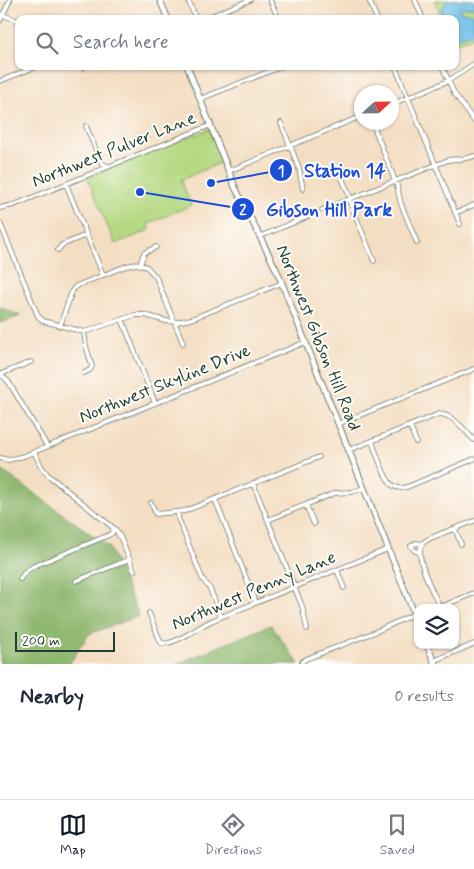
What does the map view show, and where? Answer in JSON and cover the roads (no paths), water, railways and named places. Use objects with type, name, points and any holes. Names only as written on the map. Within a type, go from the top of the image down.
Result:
[{"type":"main road","points":[[160,0],[166,15]]},
{"type":"main road","name":"Northwest Gibson Hill Road","points":[[189,70],[241,200],[261,236],[282,282],[414,611]]},
{"type":"main road","points":[[429,649],[434,662]]},
{"type":"street","points":[[0,22],[10,0]]},
{"type":"street","points":[[188,0],[194,15]]},
{"type":"street","points":[[213,15],[250,0]]},
{"type":"street","points":[[270,0],[276,13]]},
{"type":"street","points":[[370,0],[376,15]]},
{"type":"street","points":[[415,0],[421,15]]},
{"type":"street","points":[[2,14],[15,19]]},
{"type":"street","points":[[399,101],[448,81],[474,64]]},
{"type":"street","points":[[0,82],[28,70]]},
{"type":"street","points":[[200,99],[273,70]]},
{"type":"street","points":[[397,70],[460,224]]},
{"type":"street","points":[[444,70],[457,99],[474,121]]},
{"type":"street","points":[[229,171],[354,119]]},
{"type":"street","points":[[281,123],[299,168],[304,189]]},
{"type":"street","points":[[86,126],[101,162],[108,167]]},
{"type":"street","name":"Northwest Pulver Lane","points":[[0,208],[14,205],[211,126]]},
{"type":"street","points":[[375,130],[417,243]]},
{"type":"street","points":[[322,210],[435,165],[455,158],[463,159],[474,156]]},
{"type":"street","points":[[338,169],[374,261]]},
{"type":"street","points":[[66,184],[102,275]]},
{"type":"street","points":[[455,213],[474,205]]},
{"type":"street","points":[[261,236],[308,217]]},
{"type":"street","points":[[0,223],[36,313],[43,321],[84,332],[140,314],[162,320],[183,321],[282,282]]},
{"type":"street","points":[[58,250],[62,246],[86,235]]},
{"type":"street","points":[[140,265],[144,253],[156,247]]},
{"type":"street","points":[[60,326],[74,289],[79,285],[126,266],[140,265],[147,267],[156,277],[183,343]]},
{"type":"street","points":[[122,319],[155,403]]},
{"type":"street","points":[[84,332],[92,366],[90,370],[84,373]]},
{"type":"street","name":"Northwest Skyline Drive","points":[[0,458],[12,460],[34,452],[306,342]]},
{"type":"street","points":[[31,362],[0,374],[8,381],[47,446]]},
{"type":"street","points":[[338,424],[474,370]]},
{"type":"street","points":[[348,450],[437,415],[452,418],[474,440]]},
{"type":"street","points":[[410,426],[416,442]]},
{"type":"street","points":[[372,441],[388,480],[397,488],[407,487],[474,459]]},
{"type":"street","points":[[34,452],[48,475],[114,528],[121,539],[134,571]]},
{"type":"street","points":[[151,503],[156,514],[178,512],[215,499],[319,456]]},
{"type":"street","points":[[253,483],[302,606],[307,629]]},
{"type":"street","points":[[268,520],[335,494],[364,488]]},
{"type":"street","points":[[215,499],[256,603]]},
{"type":"street","points":[[306,505],[314,524]]},
{"type":"street","points":[[178,512],[180,525],[221,617]]},
{"type":"street","points":[[438,604],[420,561],[420,548],[426,541],[474,521]]},
{"type":"street","points":[[20,579],[25,572],[34,566],[110,535],[114,528]]},
{"type":"street","points":[[455,529],[461,544]]},
{"type":"street","name":"Northwest Penny Lane","points":[[149,613],[161,643],[164,644],[187,635],[200,626],[221,617],[388,549]]},
{"type":"street","points":[[76,581],[130,559]]},
{"type":"street","points":[[337,570],[344,588]]},
{"type":"street","points":[[446,604],[474,593]]},
{"type":"street","points":[[302,662],[414,617]]},
{"type":"street","points":[[434,662],[474,644]]},
{"type":"water","points":[[447,0],[474,0],[474,7],[462,8],[459,11],[474,14],[474,33],[459,37],[459,15],[446,15],[441,10]]},
{"type":"waterway","points":[[291,351],[299,348]]},
{"type":"waterway","points":[[282,354],[286,353]]},
{"type":"waterway","points":[[240,371],[277,356]]},
{"type":"waterway","points":[[212,382],[234,373]]},
{"type":"waterway","points":[[187,392],[207,384]]},
{"type":"waterway","points":[[174,398],[182,395]]},
{"type":"waterway","points":[[158,404],[168,400]]},
{"type":"waterway","points":[[122,419],[148,408]]},
{"type":"waterway","points":[[107,425],[119,420]]},
{"type":"waterway","points":[[86,434],[102,427]]},
{"type":"place","name":"Station 14","points":[[211,183]]},
{"type":"place","name":"Gibson Hill Park","points":[[140,192]]}]
